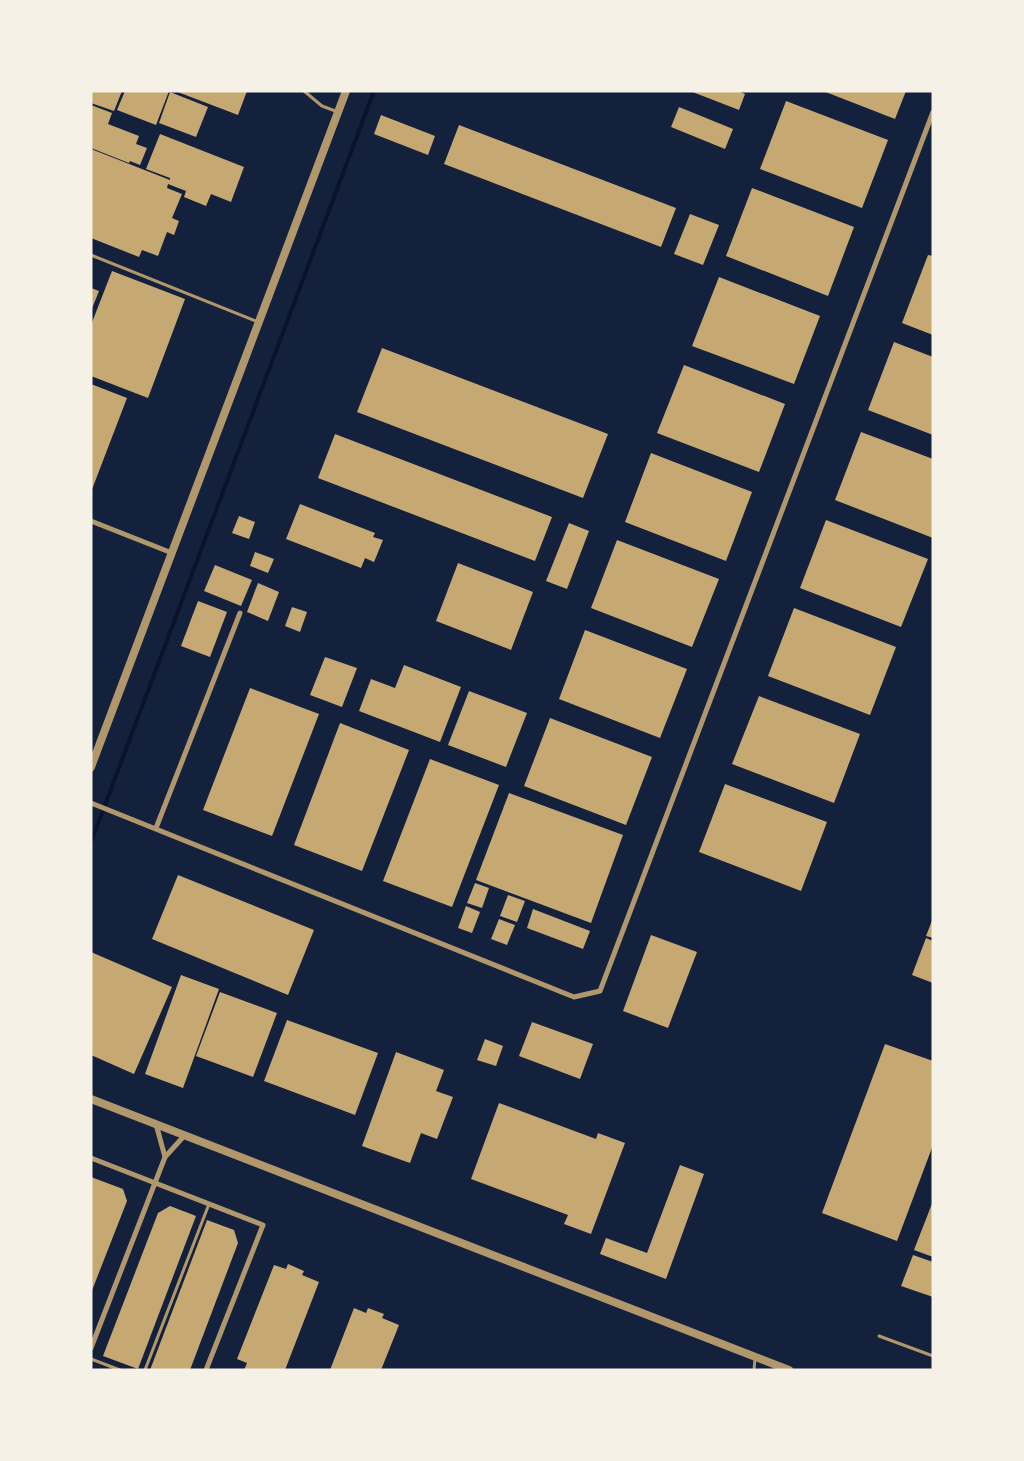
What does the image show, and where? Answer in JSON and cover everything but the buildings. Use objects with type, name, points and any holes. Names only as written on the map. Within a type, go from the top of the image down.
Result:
[{"type":"street","points":[[91,767],[346,91]]},
{"type":"street","points":[[92,803],[574,997],[600,990],[933,112]]},
{"type":"street","points":[[91,521],[172,553]]},
{"type":"street","points":[[156,828],[240,613]]},
{"type":"street","points":[[91,1099],[789,1370]]},
{"type":"street","points":[[156,1124],[164,1157]]},
{"type":"street","points":[[91,1347],[164,1157],[185,1135]]},
{"type":"street","points":[[91,1159],[263,1225],[206,1370]]},
{"type":"lane","points":[[304,91],[322,106],[338,112]]},
{"type":"lane","points":[[91,255],[259,322]]},
{"type":"lane","points":[[145,1370],[208,1204]]},
{"type":"lane","points":[[879,1336],[933,1356]]},
{"type":"lane","points":[[751,1355],[756,1361],[754,1370]]},
{"type":"lane","points":[[91,1359],[120,1370]]},
{"type":"waterway","points":[[91,842],[374,91]]}]
